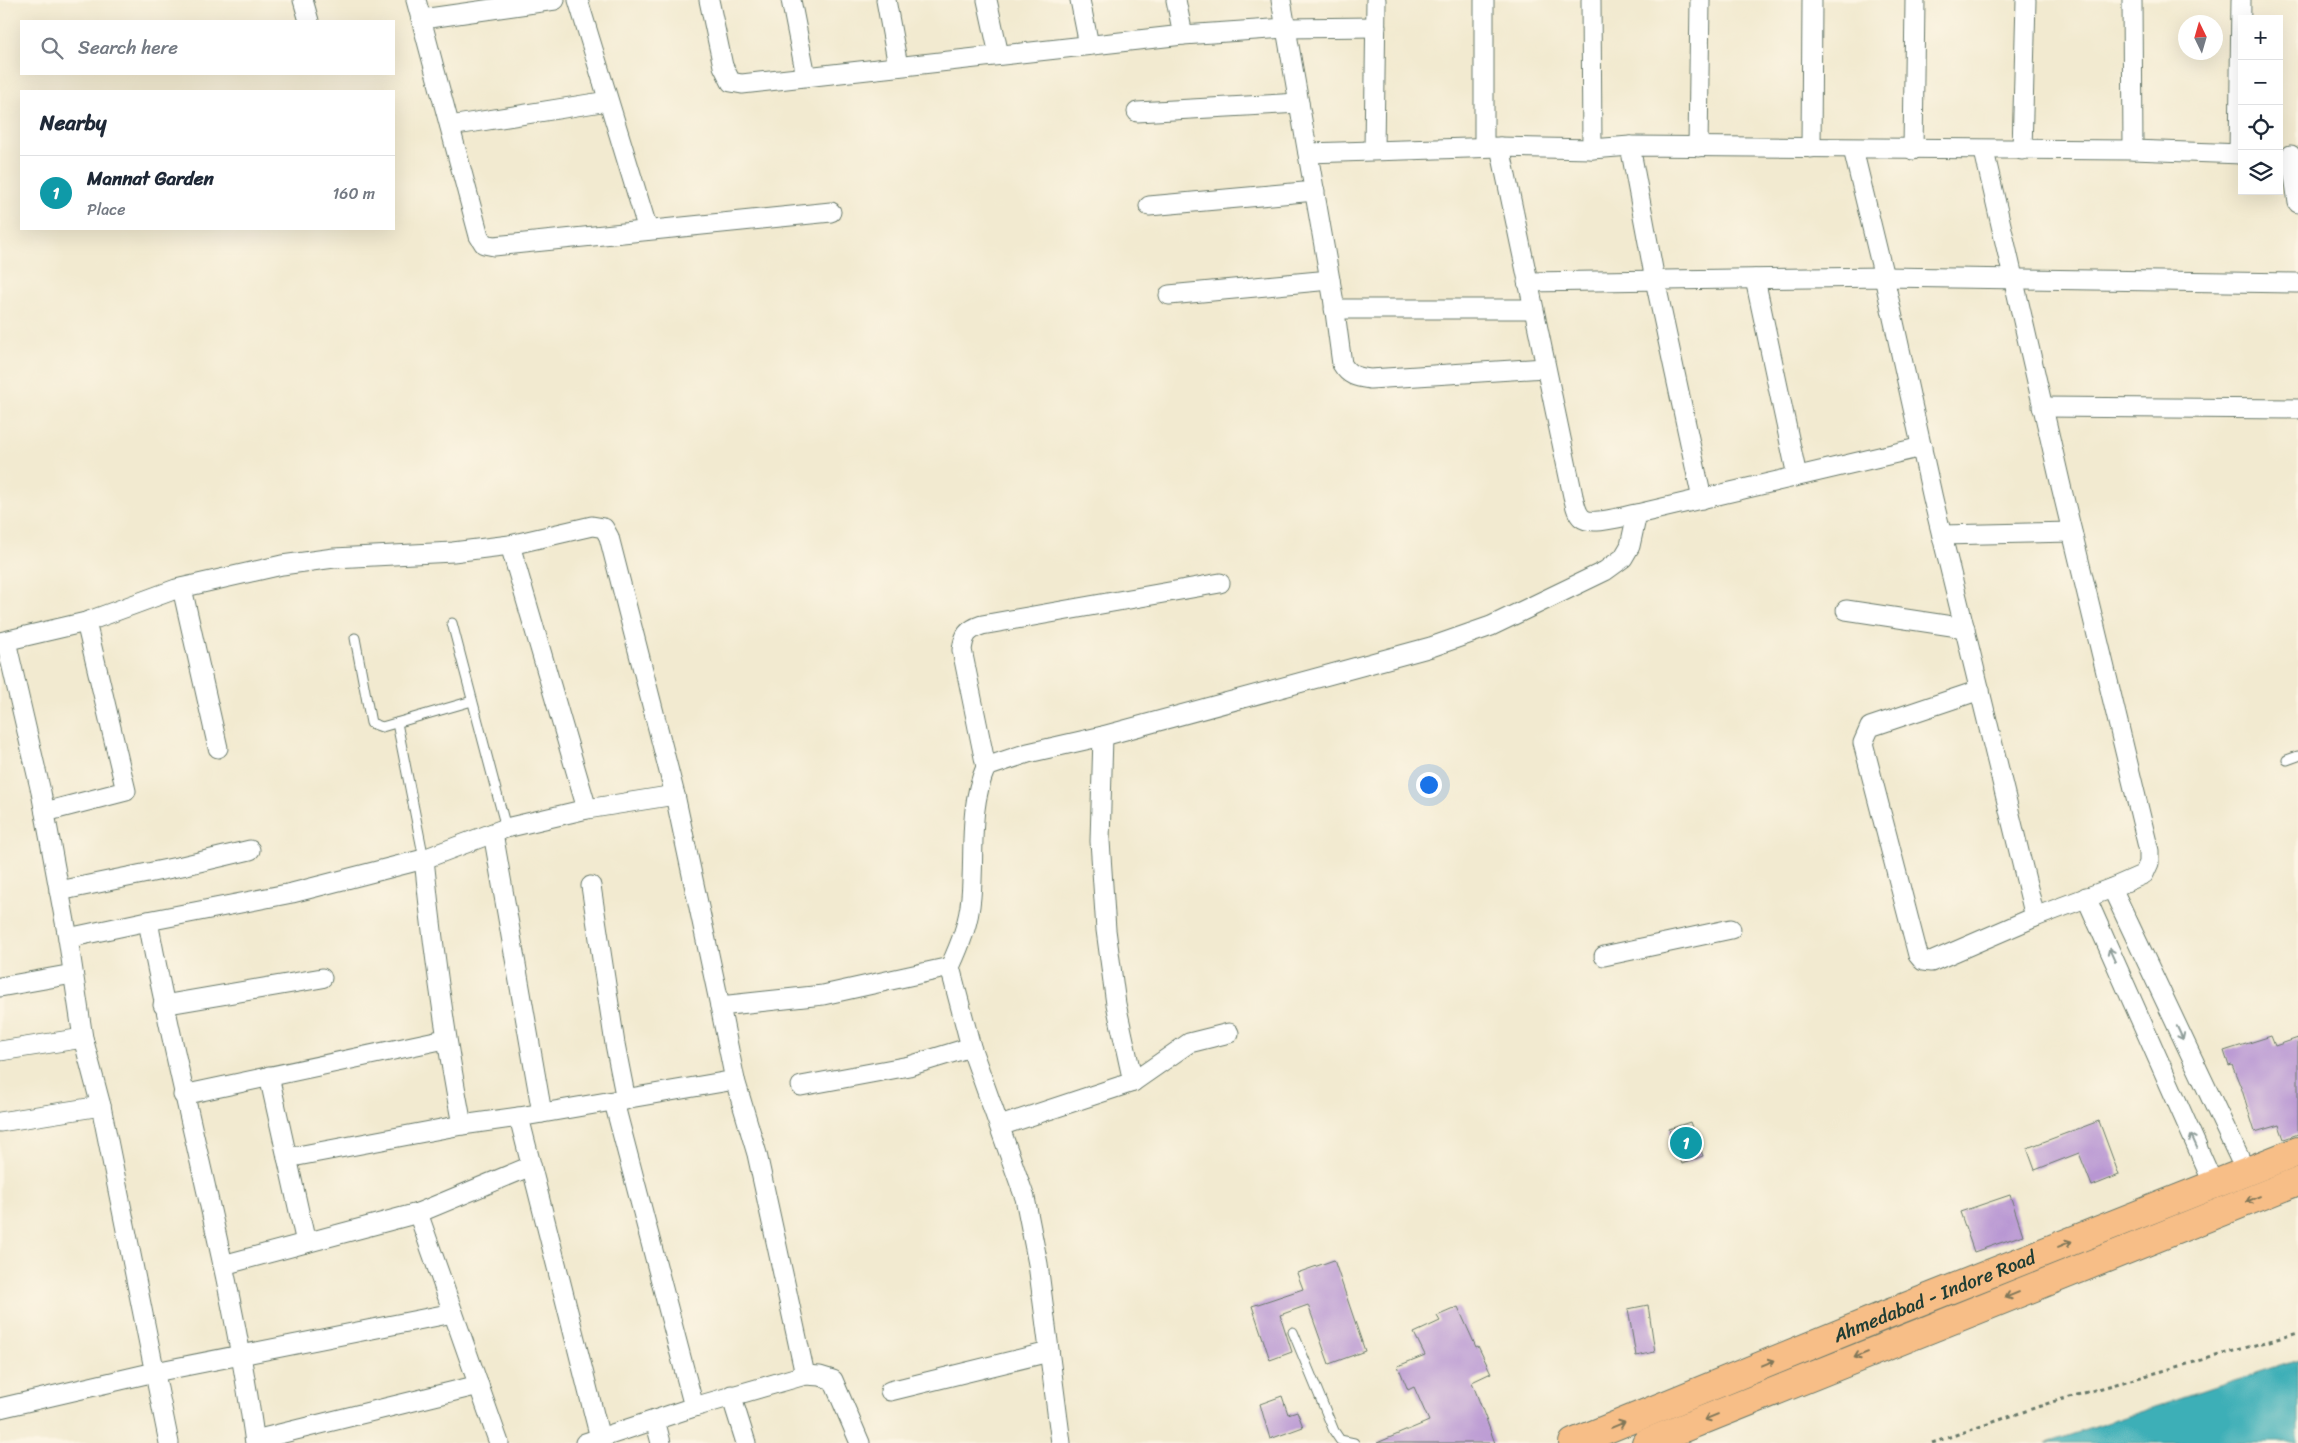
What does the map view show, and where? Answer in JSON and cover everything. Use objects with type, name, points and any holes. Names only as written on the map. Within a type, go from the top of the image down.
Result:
[{"type":"highway","name":"Ahmedabad - Indore Road","points":[[1573,1443],[1883,1316],[2298,1152]]},
{"type":"highway","name":"Ahmedabad - Indore Road","points":[[1646,1443],[2298,1181]]},
{"type":"street","points":[[303,0],[309,20]]},
{"type":"street","points":[[416,0],[479,236],[484,244],[494,246],[831,212]]},
{"type":"street","points":[[422,19],[555,0]]},
{"type":"street","points":[[578,0],[648,230]]},
{"type":"street","points":[[709,0],[723,66],[731,82],[742,84],[1183,35],[1286,28],[1376,27]]},
{"type":"street","points":[[791,0],[806,76]]},
{"type":"street","points":[[886,0],[898,66]]},
{"type":"street","points":[[987,0],[999,55]]},
{"type":"street","points":[[1080,0],[1089,45]]},
{"type":"street","points":[[1176,0],[1183,35]]},
{"type":"street","points":[[1281,0],[1330,280],[1342,364],[1347,372],[1356,377],[1377,379],[1545,368]]},
{"type":"street","points":[[1374,150],[1376,0]]},
{"type":"street","points":[[1484,0],[1492,147],[1527,282],[1577,511],[1582,519],[1591,522],[1637,514],[1922,447]]},
{"type":"street","points":[[1591,0],[1592,148]]},
{"type":"street","points":[[1698,147],[1700,0]]},
{"type":"street","points":[[1811,148],[1812,0]]},
{"type":"street","points":[[1913,150],[1915,0]]},
{"type":"street","points":[[2022,150],[2026,0]]},
{"type":"street","points":[[2132,0],[2133,150]]},
{"type":"street","points":[[2240,150],[2241,0]]},
{"type":"street","points":[[450,126],[608,101]]},
{"type":"street","points":[[1138,112],[1299,103]]},
{"type":"street","points":[[1630,146],[1655,280],[1702,499]]},
{"type":"street","points":[[1308,153],[1492,147],[1592,148],[1630,146],[1984,151],[2133,150],[2238,154]]},
{"type":"street","points":[[1853,149],[1942,535],[2035,917]]},
{"type":"street","points":[[1980,690],[1870,727],[1865,737],[1864,750],[1918,955],[1923,961],[1931,962],[1937,960],[2035,917],[2144,874],[2149,863],[2150,851],[2042,407],[1984,151]]},
{"type":"street","points":[[2289,155],[2298,202]]},
{"type":"street","points":[[1149,206],[1315,191]]},
{"type":"street","points":[[1527,282],[1884,277],[2298,283]]},
{"type":"street","points":[[1755,279],[1797,476]]},
{"type":"street","points":[[1169,295],[1330,280]]},
{"type":"street","points":[[1334,309],[1532,309]]},
{"type":"street","points":[[2042,407],[2298,408]]},
{"type":"street","points":[[986,767],[1028,753],[1103,736],[1431,647],[1491,626],[1605,571],[1623,558],[1630,546],[1637,514]]},
{"type":"street","points":[[169,1443],[101,1106],[83,1038],[68,938],[45,812],[3,642],[86,622],[182,588],[282,565],[334,558],[452,552],[510,545],[592,526],[604,528],[610,537],[676,795],[735,1080],[757,1154],[805,1375]]},
{"type":"street","points":[[1942,535],[2072,532]]},
{"type":"street","points":[[510,545],[587,809]]},
{"type":"street","points":[[1061,1443],[1038,1264],[1026,1198],[971,1047],[950,967],[965,932],[971,899],[974,806],[977,787],[986,767],[962,650],[964,637],[969,629],[982,625],[1220,583]]},
{"type":"street","points":[[182,588],[218,748]]},
{"type":"street","points":[[1846,610],[1965,628]]},
{"type":"street","points":[[45,812],[126,791],[86,622]]},
{"type":"street","points":[[1103,736],[1100,841],[1106,930],[1116,1004],[1133,1082]]},
{"type":"street","points":[[68,938],[292,893],[424,858],[499,831],[587,809],[676,795]]},
{"type":"street","points":[[499,831],[542,1113]]},
{"type":"street","points":[[60,891],[250,850]]},
{"type":"street","points":[[424,858],[432,944],[445,1039],[462,1125]]},
{"type":"street","points":[[591,886],[615,1044],[620,1101],[694,1406]]},
{"type":"street","points":[[2112,888],[2246,1172]]},
{"type":"street","points":[[2086,897],[2214,1185]]},
{"type":"street","points":[[148,921],[163,1005],[183,1095],[209,1197],[242,1357],[255,1442],[479,1384]]},
{"type":"street","points":[[1604,956],[1731,929]]},
{"type":"street","points":[[720,1006],[823,994],[950,967]]},
{"type":"street","points":[[0,987],[73,974]]},
{"type":"street","points":[[163,1005],[322,978]]},
{"type":"street","points":[[1000,1126],[1133,1082],[1189,1043],[1230,1033]]},
{"type":"street","points":[[0,1051],[83,1038]]},
{"type":"street","points":[[183,1095],[445,1039]]},
{"type":"street","points":[[801,1086],[909,1066],[971,1047]]},
{"type":"street","points":[[269,1076],[306,1243]]},
{"type":"street","points":[[287,1158],[462,1125],[620,1101],[735,1080]]},
{"type":"street","points":[[0,1122],[101,1106]]},
{"type":"street","points":[[519,1117],[592,1440],[694,1406],[805,1375],[820,1376],[833,1380],[860,1443]]},
{"type":"street","points":[[223,1265],[418,1213],[531,1166]]},
{"type":"street","points":[[418,1213],[499,1443]]},
{"type":"street","points":[[0,1408],[155,1372],[242,1357],[453,1313]]},
{"type":"street","points":[[890,1391],[1049,1352]]},
{"type":"street","points":[[731,1395],[746,1443]]},
{"type":"street","points":[[655,1420],[662,1443]]},
{"type":"lane","points":[[452,623],[472,701],[499,831]]},
{"type":"lane","points":[[355,638],[371,723],[382,727],[397,724],[472,701]]},
{"type":"lane","points":[[397,724],[424,858]]},
{"type":"lane","points":[[2288,760],[2298,756]]},
{"type":"lane","points":[[1293,1332],[1334,1431],[1340,1440],[1354,1443]]},
{"type":"path","points":[[1932,1443],[2052,1402],[2298,1333]]},
{"type":"water","points":[[2298,1360],[2298,1443],[2046,1443]]},
{"type":"building","points":[[2271,1036],[2275,1046],[2298,1038],[2298,1134],[2284,1139],[2279,1125],[2255,1132],[2242,1090],[2232,1065],[2229,1066],[2224,1051]]},
{"type":"building","points":[[2099,1121],[2119,1175],[2092,1186],[2079,1153],[2035,1170],[2027,1148]]},
{"type":"building","points":[[1690,1122],[1703,1156],[1682,1164],[1669,1129]]},
{"type":"building","points":[[2010,1195],[2023,1235],[1974,1252],[1960,1212]]},
{"type":"building","points":[[1334,1260],[1365,1351],[1329,1364],[1308,1305],[1280,1315],[1292,1352],[1270,1360],[1252,1306],[1303,1289],[1297,1273]]},
{"type":"building","points":[[1648,1305],[1655,1352],[1636,1356],[1628,1309]]},
{"type":"building","points":[[1458,1307],[1476,1347],[1478,1346],[1491,1373],[1472,1382],[1495,1443],[1377,1443],[1429,1421],[1414,1387],[1408,1390],[1398,1366],[1425,1355],[1414,1333],[1440,1321],[1437,1316]]},
{"type":"building","points":[[1282,1396],[1288,1414],[1297,1411],[1303,1427],[1270,1439],[1260,1404]]},
{"type":"place","name":"Mannat Garden","points":[[1686,1143]]}]
